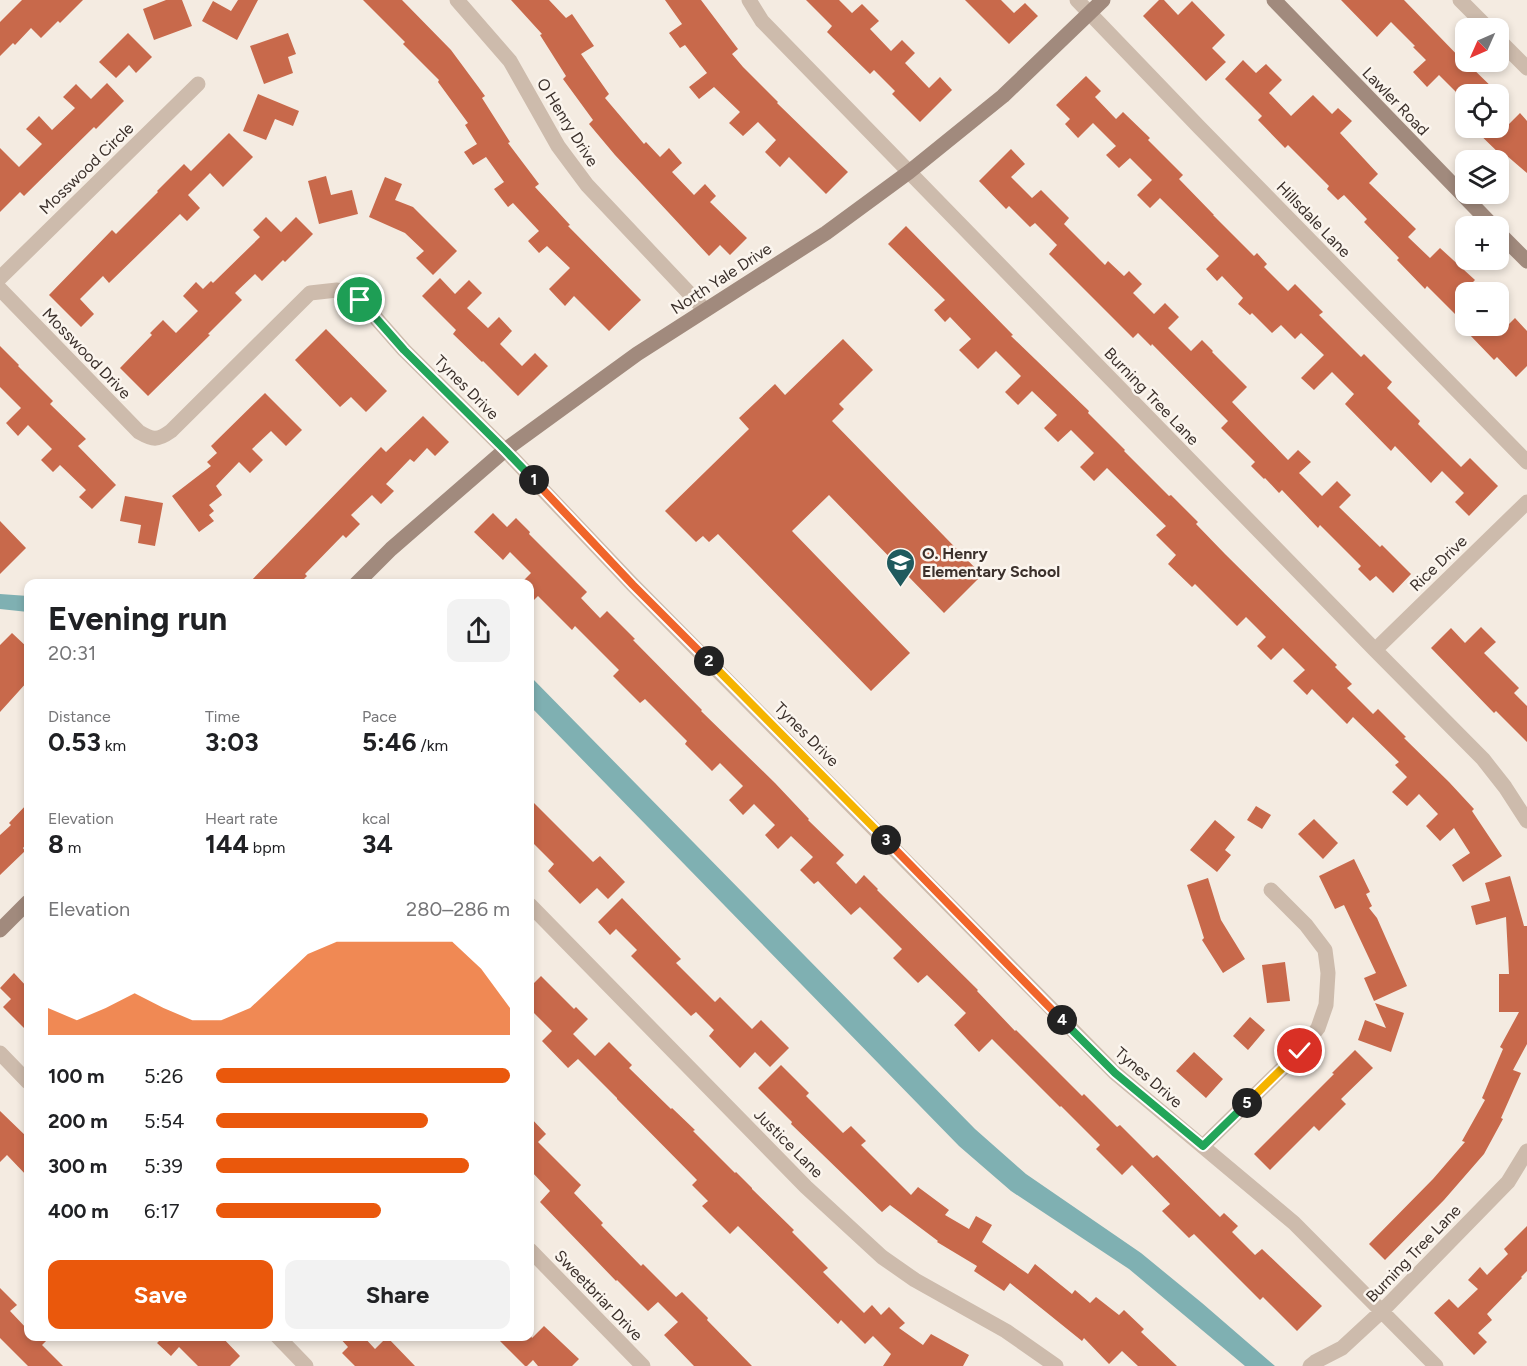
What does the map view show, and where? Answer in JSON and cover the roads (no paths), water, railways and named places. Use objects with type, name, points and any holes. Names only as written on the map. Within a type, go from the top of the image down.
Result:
[{"type":"street","name":"O Henry Drive","points":[[457,0],[510,61],[558,146],[587,185],[705,310]]},
{"type":"street","name":"Burning Tree Lane","points":[[749,0],[762,21],[1483,759],[1527,820]]},
{"type":"street","name":"Hillsdale Lane","points":[[1077,0],[1527,462]]},
{"type":"street","name":"North Yale Drive","points":[[361,579],[391,549],[505,450],[637,354],[826,233],[909,172],[1003,96],[1103,0]]},
{"type":"street","name":"Lawler Road","points":[[1274,0],[1483,216]]},
{"type":"street","points":[[1460,0],[1478,18]]},
{"type":"street","points":[[1509,50],[1527,68]]},
{"type":"street","name":"Mosswood Circle","points":[[0,278],[198,84]]},
{"type":"street","points":[[1509,243],[1527,261]]},
{"type":"street","name":"Mosswood Drive","points":[[0,289],[139,432],[152,439]]},
{"type":"street","name":"Tynes Drive","points":[[152,439],[162,438],[171,431],[310,293],[337,290],[360,300],[404,350],[505,450],[633,585],[1115,1073],[1294,1223],[1436,1366]]},
{"type":"street","name":"Rice Drive","points":[[1375,650],[1527,502]]},
{"type":"street","points":[[1203,1146],[1300,1051],[1317,1028],[1326,1005],[1328,973],[1324,950],[1306,925],[1271,890]]},
{"type":"street","points":[[0,930],[24,906]]},
{"type":"street","name":"Justice Lane","points":[[534,909],[806,1187],[882,1257],[915,1280],[1006,1331],[1056,1366]]},
{"type":"street","points":[[0,1053],[24,1078]]},
{"type":"street","name":"Burning Tree Lane","points":[[1310,1366],[1342,1348],[1382,1311],[1508,1182],[1527,1151]]},
{"type":"street","name":"Sweetbriar Drive","points":[[534,1254],[643,1366]]},
{"type":"street","points":[[282,1341],[306,1366]]},
{"type":"water","points":[[0,594],[24,596],[24,612],[0,609]]},
{"type":"water","points":[[534,680],[975,1129],[1026,1174],[1141,1253],[1275,1366],[1245,1366],[1129,1269],[1011,1191],[959,1146],[534,710]]},
{"type":"place","name":"O. Henry Elementary School","points":[[901,588]]}]
